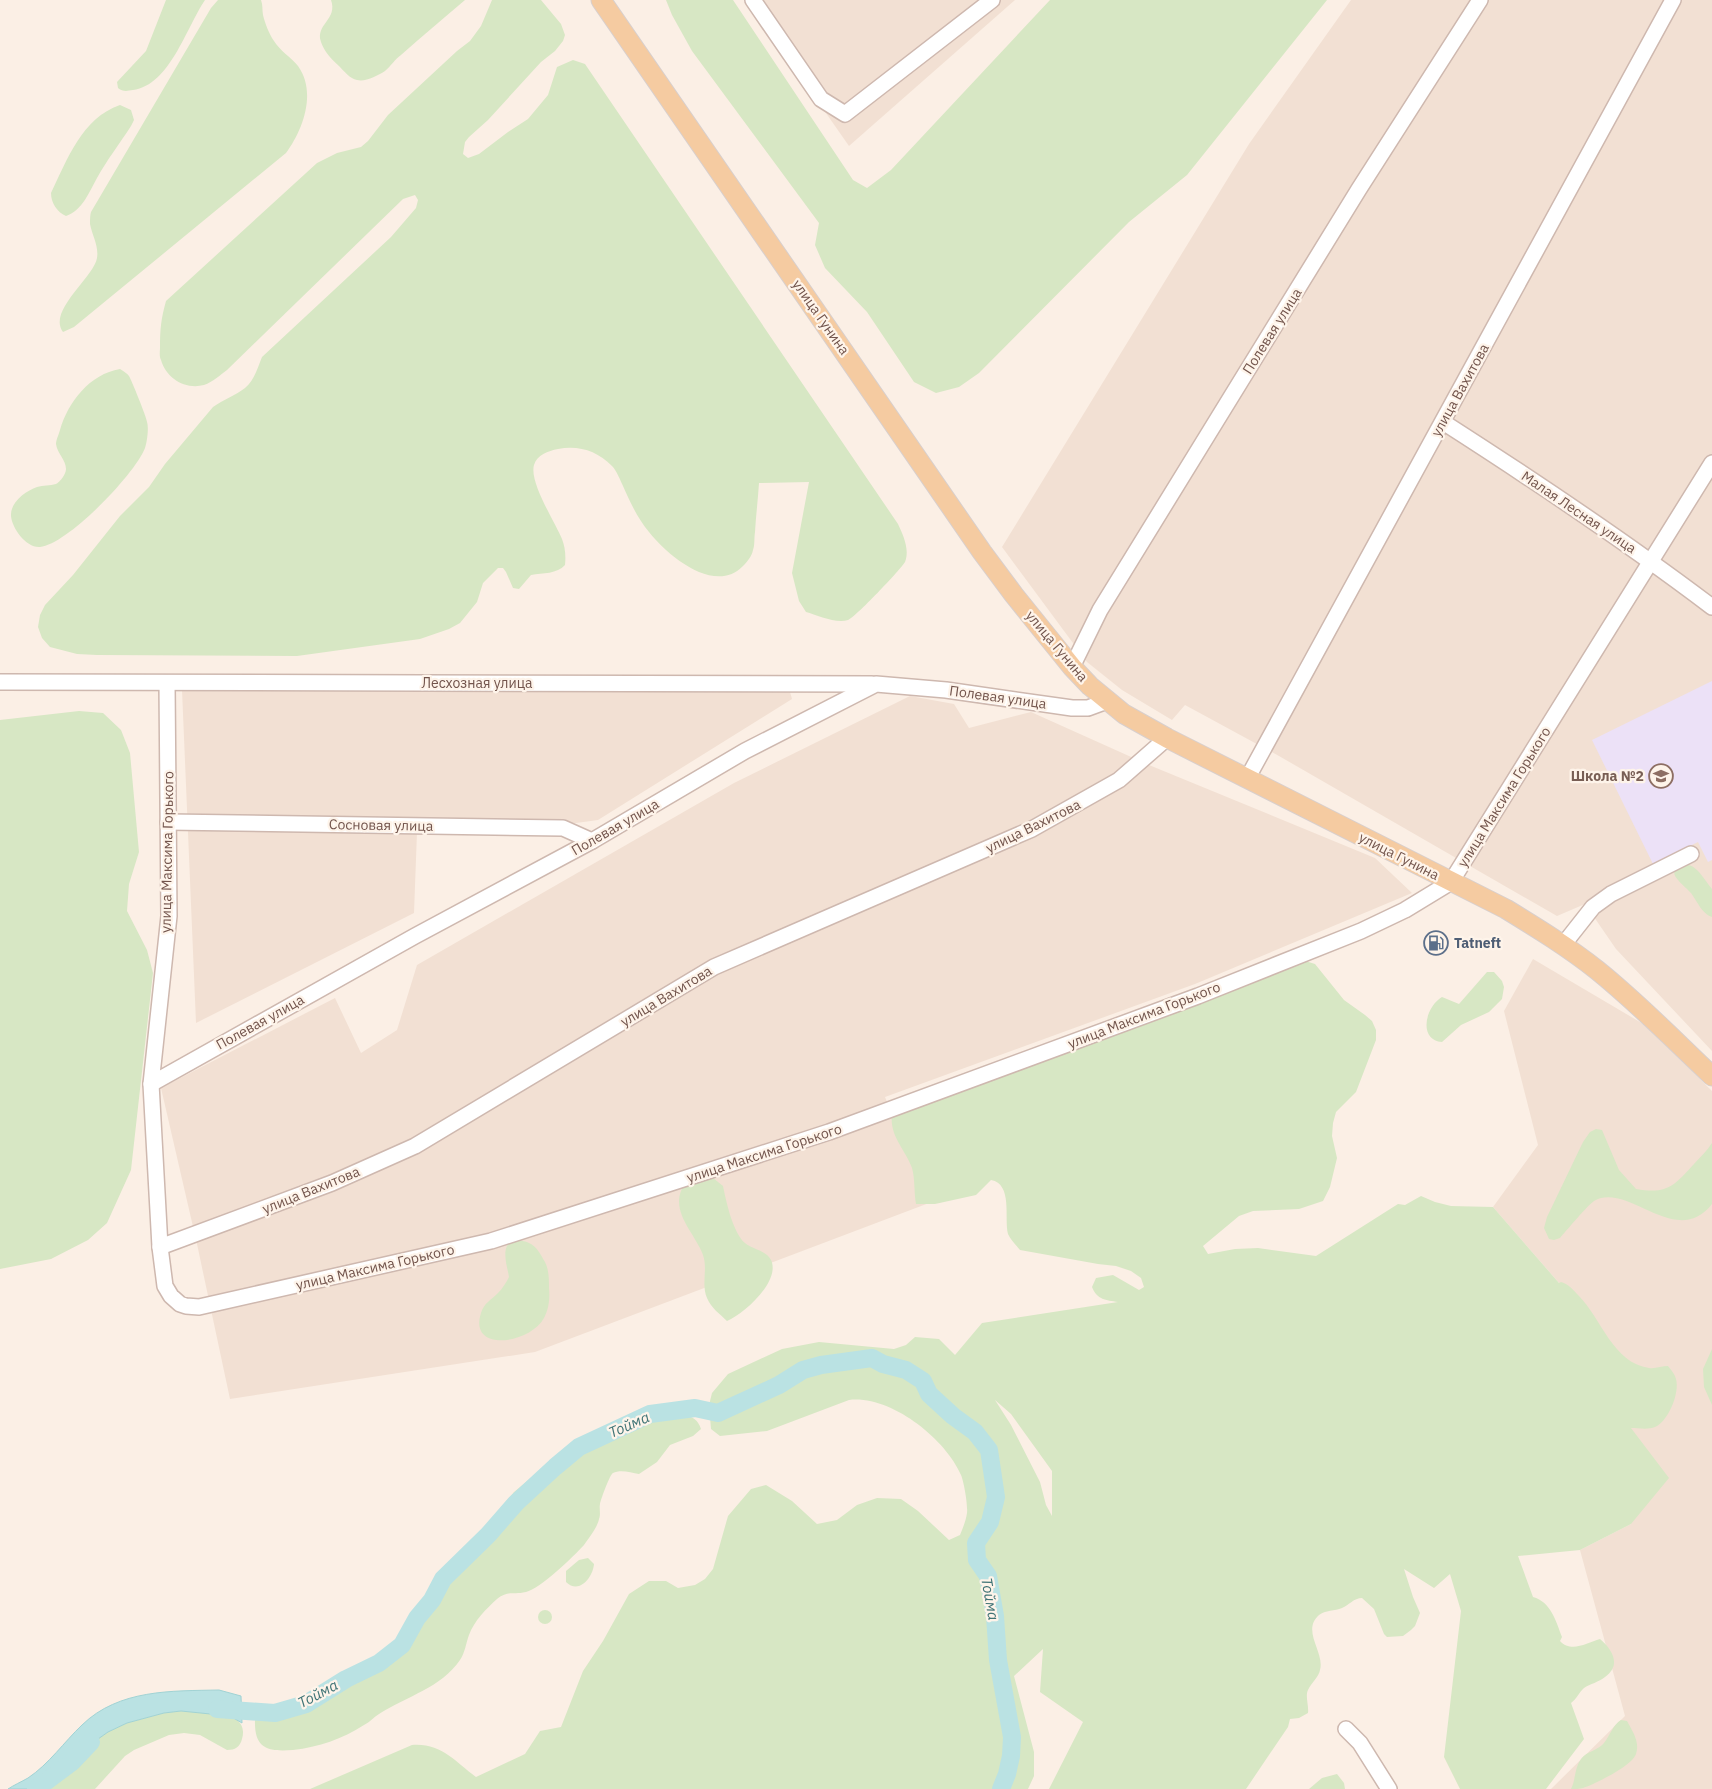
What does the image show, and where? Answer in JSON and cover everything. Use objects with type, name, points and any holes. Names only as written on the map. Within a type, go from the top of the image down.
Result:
[{"type":"main road","name":"улица Гунина","points":[[602,0],[982,552],[1072,667],[1107,701],[1126,715],[1247,780],[1506,909],[1563,945],[1597,970],[1632,1000],[1712,1076]]},
{"type":"street","points":[[753,0],[821,99],[845,114],[992,0]]},
{"type":"street","name":"Полевая улица","points":[[1072,667],[1100,610],[1359,189],[1480,0]]},
{"type":"street","name":"улица Вахитова","points":[[1247,780],[1674,0]]},
{"type":"street","name":"Малая Лесная улица","points":[[1443,422],[1544,487],[1650,560],[1712,607]]},
{"type":"street","name":"улица Максима Горького","points":[[167,683],[168,916],[150,1084],[161,1268],[168,1292],[180,1304],[193,1307],[211,1305],[492,1241],[829,1132],[1198,996],[1362,931],[1405,910],[1451,882],[1712,463]]},
{"type":"street","name":"Лесхозная улица","points":[[0,682],[876,684]]},
{"type":"street","name":"Полевая улица","points":[[150,1084],[415,936],[592,841],[745,751],[876,684],[946,690],[1072,708],[1088,708],[1107,701]]},
{"type":"street","name":"улица Вахитова","points":[[160,1247],[332,1183],[414,1146],[714,967],[1032,829],[1119,780],[1167,738]]},
{"type":"street","name":"Сосновая улица","points":[[168,822],[563,828],[592,841]]},
{"type":"street","points":[[1563,945],[1593,907],[1611,894],[1691,854]]},
{"type":"street","points":[[1346,1729],[1360,1744],[1389,1789]]},
{"type":"shaded area","points":[[747,0],[1015,0],[849,146]]},
{"type":"shaded area","points":[[1351,0],[1712,0],[1712,1051],[1616,949],[1585,904],[1557,916],[1279,756],[1185,705],[1172,720],[1122,690],[1087,662],[1002,547],[1249,144]]},
{"type":"shaded area","name":"Школа №2","points":[[1712,681],[1712,860],[1708,862],[1698,842],[1653,864],[1592,740]]},
{"type":"shaded area","points":[[182,690],[790,692],[792,699],[598,820],[525,830],[417,832],[414,913],[196,1023]]},
{"type":"shaded area","points":[[910,696],[954,704],[969,728],[1031,712],[1149,765],[1375,858],[1412,893],[1195,984],[885,1097],[929,1203],[535,1352],[230,1399],[161,1088],[335,998],[361,1053],[397,1030],[417,965],[734,783]]},
{"type":"shaded area","points":[[1533,959],[1645,1025],[1712,1091],[1712,1789],[1551,1789],[1625,1716],[1580,1550],[1631,1524],[1622,1416],[1566,1291],[1493,1207],[1538,1145],[1504,1011]]},
{"type":"green space","points":[[166,0],[205,0],[176,54],[157,78],[146,86],[133,90],[125,91],[118,88],[117,82],[146,51]]},
{"type":"green space","points":[[218,0],[261,0],[264,18],[272,38],[279,48],[298,66],[304,76],[307,87],[306,111],[298,133],[286,153],[74,327],[63,332],[60,324],[61,314],[66,304],[94,266],[97,258],[96,245],[90,224],[91,212],[211,8]]},
{"type":"green space","points":[[331,0],[465,0],[385,71],[371,78],[360,80],[352,78],[345,72],[328,55],[321,42],[321,31],[332,12]]},
{"type":"green space","points":[[492,0],[541,0],[561,24],[565,35],[555,51],[541,62],[488,120],[469,137],[465,142],[463,154],[468,158],[479,154],[528,119],[548,95],[557,67],[573,60],[585,64],[898,524],[904,537],[907,552],[905,562],[868,603],[848,620],[832,620],[806,612],[799,601],[792,573],[809,482],[759,483],[752,554],[743,566],[732,574],[719,576],[693,569],[657,542],[641,522],[612,466],[600,456],[587,450],[566,448],[550,451],[540,456],[535,462],[533,472],[539,491],[563,542],[565,565],[554,572],[531,575],[519,589],[513,588],[503,568],[498,568],[483,583],[477,602],[460,623],[449,629],[420,639],[297,656],[97,655],[77,654],[50,647],[42,638],[38,627],[40,615],[45,605],[73,575],[120,516],[149,487],[165,464],[213,407],[238,393],[251,382],[262,357],[391,237],[416,208],[418,200],[415,195],[403,199],[227,370],[207,384],[190,386],[177,381],[167,372],[160,358],[160,335],[166,301],[317,163],[337,153],[361,147],[368,141],[388,115],[470,41],[481,26]]},
{"type":"green space","points":[[666,0],[733,0],[853,180],[867,188],[891,170],[1050,0],[1327,0],[1187,175],[1129,222],[979,373],[959,387],[936,393],[914,382],[867,312],[825,268],[815,245],[819,223],[692,51]]},
{"type":"green space","points":[[120,105],[131,110],[134,120],[101,171],[85,200],[77,210],[66,216],[55,207],[51,193],[63,167],[77,142],[95,120],[107,111]]},
{"type":"green space","points":[[120,369],[129,376],[148,425],[145,448],[139,460],[115,490],[67,534],[52,543],[40,547],[30,544],[25,541],[14,526],[11,516],[13,506],[28,491],[39,486],[56,484],[61,480],[66,471],[66,466],[56,442],[69,409],[90,383],[109,372]]},
{"type":"green space","points":[[79,711],[103,713],[121,730],[130,753],[139,852],[129,884],[127,911],[147,950],[153,973],[131,1170],[107,1223],[88,1240],[51,1259],[0,1269],[0,720]]},
{"type":"green space","points":[[1689,865],[1699,872],[1712,889],[1712,917],[1703,910],[1691,893],[1675,876],[1676,870]]},
{"type":"green space","points":[[1299,959],[1315,964],[1344,1000],[1372,1021],[1376,1030],[1376,1040],[1356,1092],[1336,1112],[1333,1123],[1332,1136],[1337,1158],[1330,1187],[1323,1201],[1299,1209],[1253,1211],[1239,1216],[1203,1246],[1208,1254],[1235,1249],[1258,1248],[1316,1256],[1398,1204],[1405,1205],[1421,1196],[1451,1206],[1493,1207],[1559,1283],[1566,1284],[1587,1305],[1617,1349],[1626,1358],[1649,1368],[1668,1366],[1676,1379],[1675,1399],[1660,1424],[1646,1429],[1631,1428],[1669,1478],[1631,1524],[1580,1550],[1518,1556],[1533,1597],[1539,1599],[1549,1608],[1555,1619],[1562,1637],[1560,1641],[1564,1645],[1574,1647],[1600,1639],[1608,1647],[1614,1662],[1610,1672],[1603,1679],[1584,1688],[1571,1703],[1584,1739],[1546,1789],[1460,1789],[1444,1757],[1461,1611],[1450,1574],[1434,1588],[1404,1569],[1420,1613],[1415,1626],[1403,1636],[1387,1637],[1374,1609],[1362,1598],[1354,1600],[1342,1608],[1321,1613],[1314,1621],[1313,1635],[1321,1663],[1317,1678],[1307,1692],[1308,1713],[1299,1718],[1290,1719],[1288,1727],[1246,1789],[1049,1789],[1083,1722],[1040,1692],[1043,1649],[1014,1676],[1034,1752],[1034,1776],[1028,1789],[310,1789],[412,1745],[422,1745],[440,1750],[476,1777],[525,1754],[540,1731],[561,1727],[583,1671],[603,1641],[629,1594],[649,1581],[666,1581],[678,1588],[695,1585],[705,1579],[713,1569],[728,1516],[751,1489],[766,1485],[792,1501],[817,1524],[837,1520],[857,1505],[877,1498],[901,1499],[918,1511],[949,1540],[960,1535],[967,1516],[966,1494],[961,1475],[953,1461],[943,1447],[929,1434],[914,1422],[882,1404],[865,1400],[849,1400],[767,1431],[720,1436],[711,1429],[709,1405],[712,1393],[728,1374],[782,1349],[819,1342],[894,1349],[906,1345],[915,1337],[939,1339],[955,1355],[982,1323],[1118,1302],[1102,1299],[1096,1295],[1092,1287],[1096,1278],[1113,1275],[1139,1290],[1144,1287],[1141,1278],[1131,1271],[1116,1266],[1020,1250],[1008,1234],[1005,1195],[998,1183],[991,1180],[976,1195],[935,1204],[916,1204],[912,1168],[895,1136],[892,1114]],"holes":[[[995,1400],[1011,1414],[1052,1471],[1052,1516],[1046,1505],[1040,1482],[1011,1425]]]},
{"type":"green space","points":[[1487,972],[1494,972],[1502,981],[1504,987],[1502,999],[1489,1012],[1461,1025],[1442,1042],[1434,1040],[1429,1036],[1427,1030],[1428,1015],[1436,1002],[1442,997],[1459,1004]]},
{"type":"green space","points":[[1596,1129],[1602,1130],[1619,1170],[1636,1189],[1655,1190],[1669,1187],[1687,1172],[1712,1143],[1712,1204],[1698,1216],[1683,1220],[1668,1218],[1637,1205],[1607,1197],[1594,1201],[1560,1238],[1549,1239],[1544,1228],[1547,1217],[1583,1142],[1590,1132]]},
{"type":"green space","points":[[708,1177],[713,1178],[723,1186],[731,1216],[741,1238],[745,1243],[769,1257],[773,1268],[766,1287],[759,1296],[727,1321],[713,1308],[707,1298],[705,1293],[703,1255],[682,1216],[680,1208],[679,1200],[685,1185]]},
{"type":"green space","points":[[513,1240],[533,1245],[545,1262],[549,1278],[548,1307],[544,1318],[537,1327],[526,1334],[502,1340],[492,1339],[483,1334],[479,1326],[481,1313],[486,1304],[504,1286],[509,1277],[505,1252],[509,1243]]},
{"type":"green space","points":[[1712,1349],[1712,1405],[1704,1387],[1703,1369]]},
{"type":"green space","points":[[684,1416],[695,1419],[701,1429],[693,1436],[670,1445],[657,1462],[639,1474],[623,1471],[613,1473],[601,1501],[598,1522],[584,1545],[548,1579],[532,1590],[522,1593],[511,1593],[497,1599],[474,1625],[460,1660],[443,1678],[423,1691],[379,1714],[356,1730],[330,1742],[293,1750],[270,1749],[260,1743],[255,1730],[255,1720],[259,1716],[308,1706],[335,1688],[369,1660],[388,1650],[423,1611],[455,1556],[481,1532],[514,1492],[554,1459],[577,1443],[618,1423]]},
{"type":"green space","points":[[588,1558],[594,1564],[588,1579],[576,1586],[566,1582],[566,1571],[579,1560]]},
{"type":"green space","points":[[542,1610],[548,1610],[552,1617],[548,1624],[542,1624],[538,1620],[538,1614]]},
{"type":"green space","points":[[180,1711],[211,1712],[232,1717],[239,1722],[243,1729],[240,1744],[235,1749],[227,1750],[200,1735],[184,1733],[169,1735],[134,1750],[125,1756],[95,1789],[41,1789],[91,1744],[108,1732],[127,1723],[164,1713]]},
{"type":"green space","points":[[1621,1720],[1627,1721],[1635,1737],[1637,1750],[1633,1759],[1621,1769],[1596,1783],[1582,1788],[1571,1789],[1577,1766],[1581,1759],[1602,1745]]},
{"type":"green space","points":[[1337,1774],[1344,1783],[1345,1789],[1309,1789],[1322,1778]]},
{"type":"water","points":[[219,1690],[241,1696],[242,1723],[230,1716],[181,1711],[164,1713],[127,1723],[108,1732],[91,1744],[41,1789],[8,1789],[36,1772],[50,1760],[82,1725],[112,1704],[147,1694]]},
{"type":"waterway","name":"Тойма","points":[[217,1709],[275,1713],[306,1704],[346,1679],[379,1663],[402,1645],[417,1618],[432,1600],[443,1579],[488,1535],[516,1503],[579,1447],[650,1414],[695,1408],[718,1413],[779,1385],[803,1370],[821,1365],[872,1358],[883,1364],[906,1370],[923,1381],[929,1394],[953,1416],[975,1432],[989,1450],[996,1497],[990,1522],[976,1543],[977,1560],[988,1576],[995,1616],[998,1660],[1012,1737],[1011,1756],[1001,1789]]},
{"type":"waterway","name":"Тойма","points":[[36,1789],[72,1762],[91,1742]]},
{"type":"place","name":"Школа №2","points":[[1661,776]]},
{"type":"place","name":"Tatneft","points":[[1436,943]]}]
